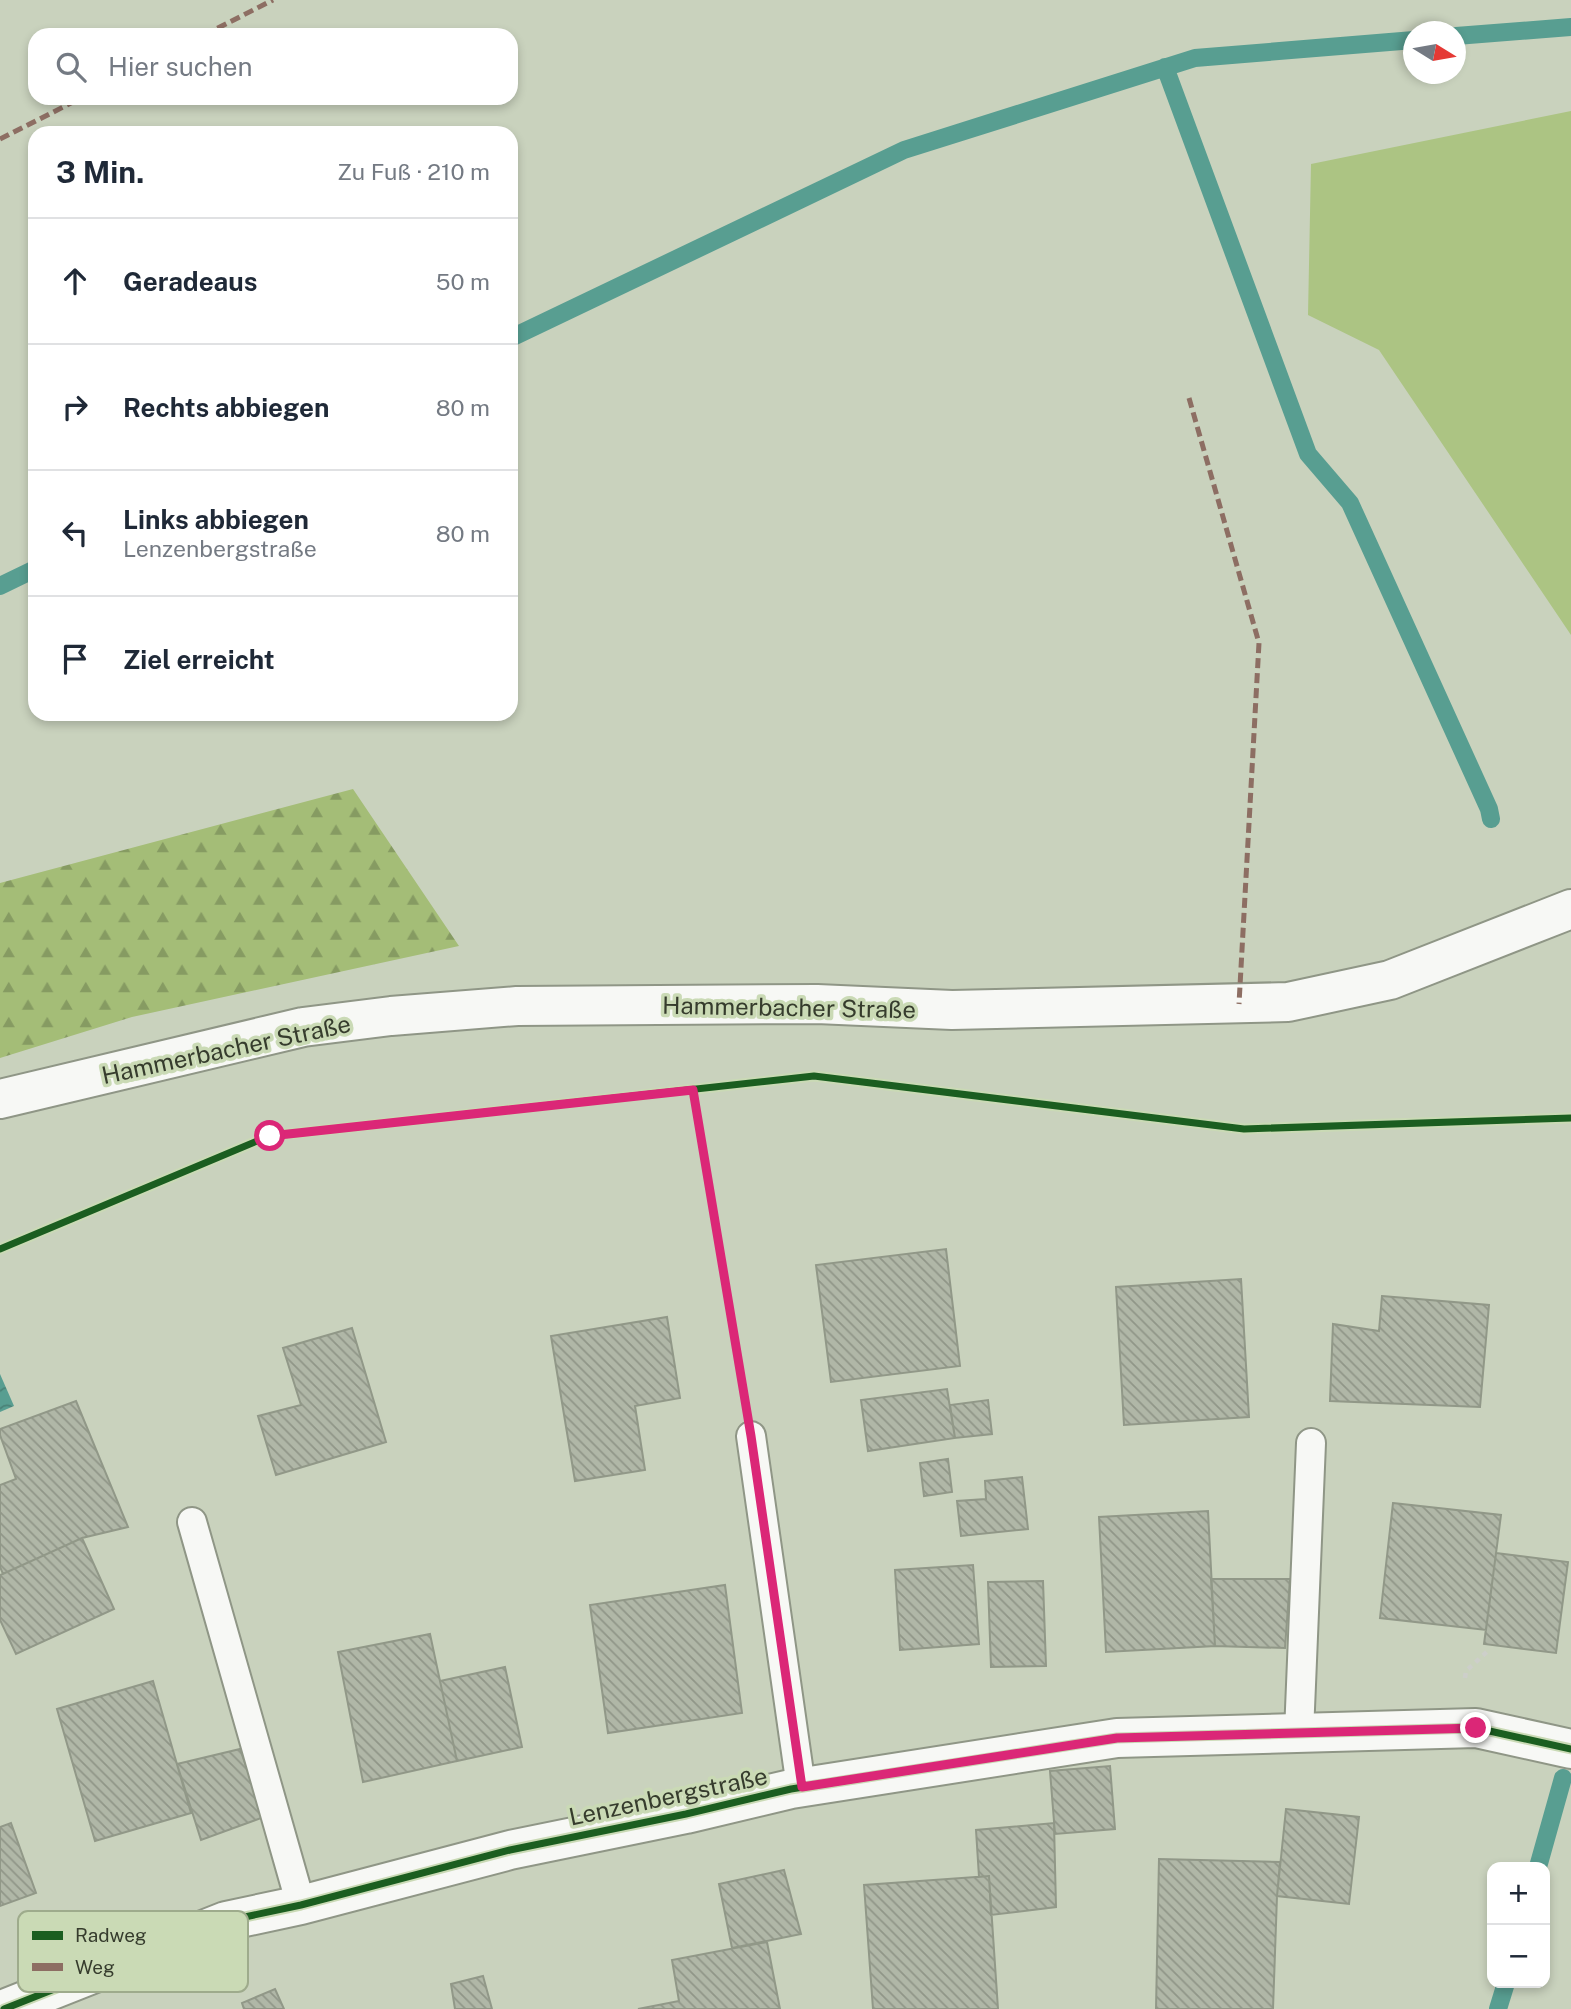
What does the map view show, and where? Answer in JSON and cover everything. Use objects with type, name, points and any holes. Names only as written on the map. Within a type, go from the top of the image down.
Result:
[{"type":"street","name":"Hammerbacher Straße","points":[[0,1099],[303,1027],[391,1016],[517,1006],[817,1004],[953,1010],[1288,1002],[1390,980],[1571,909]]},
{"type":"street","name":"Lenzenbergstraße","points":[[248,1917],[301,1906],[510,1850],[802,1787],[1117,1738],[1476,1728],[1571,1749]]},
{"type":"street","name":"Lenzenbergstraße","points":[[4,2009],[43,1992]]},
{"type":"lane","points":[[751,1436],[802,1787]]},
{"type":"lane","points":[[1299,1734],[1311,1443]]},
{"type":"lane","points":[[192,1522],[301,1906]]},
{"type":"path","points":[[680,1091],[707,1088]]},
{"type":"path","points":[[693,1090],[751,1436]]},
{"type":"green space","points":[[1571,111],[1571,635],[1379,350],[1308,315],[1311,164]]},
{"type":"green space","points":[[353,789],[459,946],[132,1017],[0,1058],[0,883]]},
{"type":"water","points":[[0,1374],[14,1406],[0,1412]]},
{"type":"building","points":[[946,1249],[960,1366],[831,1382],[816,1265]]},
{"type":"building","points":[[1241,1279],[1249,1417],[1124,1425],[1116,1287]]},
{"type":"building","points":[[1382,1296],[1489,1305],[1480,1407],[1330,1401],[1333,1324],[1379,1331]]},
{"type":"building","points":[[667,1317],[680,1398],[635,1406],[645,1470],[575,1481],[551,1336]]},
{"type":"building","points":[[352,1328],[386,1442],[276,1475],[258,1416],[301,1405],[283,1348]]},
{"type":"building","points":[[947,1389],[955,1438],[868,1451],[861,1400]]},
{"type":"building","points":[[988,1400],[992,1434],[955,1438],[950,1405]]},
{"type":"building","points":[[76,1401],[128,1527],[82,1538],[3,1574],[0,1567],[0,1485],[16,1479],[0,1429]]},
{"type":"building","points":[[948,1459],[952,1492],[924,1496],[920,1463]]},
{"type":"building","points":[[1022,1477],[1028,1529],[961,1536],[957,1501],[986,1499],[985,1481]]},
{"type":"building","points":[[1393,1503],[1501,1515],[1486,1630],[1380,1618]]},
{"type":"building","points":[[1208,1511],[1215,1646],[1106,1652],[1099,1517]]},
{"type":"building","points":[[82,1538],[114,1609],[16,1654],[0,1620],[0,1575]]},
{"type":"building","points":[[1496,1553],[1568,1562],[1556,1653],[1484,1644]]},
{"type":"building","points":[[973,1565],[979,1644],[900,1650],[895,1570]]},
{"type":"building","points":[[1211,1579],[1290,1579],[1285,1648],[1215,1646]]},
{"type":"building","points":[[1043,1581],[1046,1666],[991,1667],[988,1582]]},
{"type":"building","points":[[725,1585],[742,1713],[608,1733],[590,1605]]},
{"type":"building","points":[[430,1634],[457,1761],[363,1782],[338,1652]]},
{"type":"building","points":[[505,1667],[522,1747],[457,1761],[440,1681]]},
{"type":"building","points":[[153,1681],[191,1813],[95,1841],[57,1709]]},
{"type":"building","points":[[240,1749],[264,1817],[201,1840],[177,1764]]},
{"type":"building","points":[[1110,1766],[1115,1829],[1055,1834],[1050,1771]]},
{"type":"building","points":[[1286,1809],[1359,1817],[1349,1904],[1277,1896]]},
{"type":"building","points":[[11,1823],[36,1893],[0,1906],[0,1827]]},
{"type":"building","points":[[1054,1823],[1056,1907],[991,1915],[989,1876],[979,1877],[976,1830]]},
{"type":"building","points":[[1159,1859],[1280,1862],[1273,2009],[1156,2009]]},
{"type":"building","points":[[784,1870],[801,1934],[732,1948],[719,1884]]},
{"type":"building","points":[[989,1876],[998,2009],[873,2009],[864,1885]]},
{"type":"building","points":[[767,1942],[780,2009],[638,2009],[679,2001],[672,1960]]},
{"type":"building","points":[[483,1976],[492,2009],[455,2009],[451,1984]]},
{"type":"building","points":[[275,1989],[284,2009],[244,2009],[242,2003]]},
{"type":"waterway","points":[[1466,35],[1571,27]]},
{"type":"waterway","points":[[518,335],[904,150],[1195,58],[1403,41]]},
{"type":"waterway","points":[[1165,67],[1308,454],[1350,503],[1489,809],[1491,819]]},
{"type":"waterway","points":[[0,586],[28,572]]},
{"type":"waterway","points":[[1539,1862],[1563,1778]]},
{"type":"waterway","points":[[1498,2009],[1504,1988]]},
{"type":"marked path","points":[[218,28],[273,0]]},
{"type":"marked path","points":[[0,139],[67,105]]},
{"type":"marked path","points":[[1189,398],[1259,643],[1239,1004]]},
{"type":"cycle path","points":[[0,1249],[269,1136],[814,1076],[1244,1129],[1571,1118]]},
{"type":"cycle path","points":[[248,1916],[510,1850],[686,1814],[791,1789],[1117,1738],[1476,1728],[1571,1749]]},
{"type":"cycle path","points":[[4,2009],[47,1992]]},
{"type":"route","points":[[270,1136],[693,1090],[751,1436],[802,1787],[1117,1738],[1476,1728]]}]
